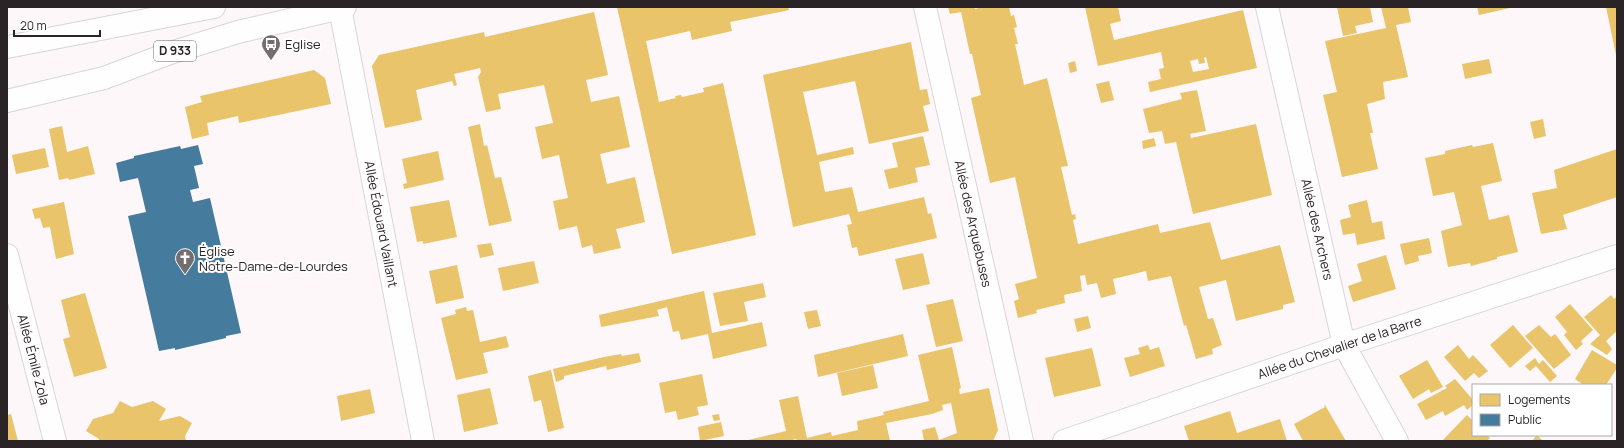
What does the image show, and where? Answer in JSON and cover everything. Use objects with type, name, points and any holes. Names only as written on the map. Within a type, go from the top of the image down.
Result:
[{"type":"street","points":[[7,47],[214,7]]},
{"type":"street","name":"Allée des Arquebuses","points":[[925,7],[1022,441]]},
{"type":"street","name":"Allée des Archers","points":[[1267,7],[1344,345],[1397,441]]},
{"type":"street","name":"D 933","points":[[7,101],[104,78],[170,53],[238,32],[342,8]]},
{"type":"street","name":"Allée Édouard Vaillant","points":[[342,8],[423,441]]},
{"type":"street","name":"Allée Émile Zola","points":[[7,255],[55,441]]},
{"type":"street","name":"Allée du Chevalier de la Barre","points":[[1064,441],[1344,345],[1617,256]]},
{"type":"building: Logements","points":[[617,7],[788,7],[789,10],[730,22],[732,31],[692,40],[690,31],[646,41],[659,102],[676,98],[675,96],[681,95],[682,97],[704,92],[703,88],[723,83],[756,235],[672,254]]},
{"type":"building: Logements","points":[[948,7],[974,7],[975,9],[983,7],[1009,7],[1011,16],[1014,15],[1017,27],[1014,28],[1018,44],[1015,44],[1024,85],[1047,78],[1068,166],[1061,167],[1072,215],[1075,214],[1076,219],[1073,220],[1078,244],[1158,224],[1160,233],[1210,222],[1221,260],[1280,245],[1295,302],[1283,305],[1283,309],[1236,321],[1226,280],[1199,287],[1208,319],[1213,318],[1222,345],[1212,349],[1213,354],[1196,359],[1186,325],[1184,326],[1171,276],[1148,281],[1146,271],[1113,279],[1116,294],[1101,298],[1097,283],[1087,285],[1085,275],[1080,276],[1082,291],[1064,295],[1065,303],[1036,310],[1037,313],[1018,318],[1014,301],[1019,299],[1015,284],[1037,278],[1015,177],[990,183],[971,98],[981,95],[972,54],[970,54],[961,12],[950,14]]},
{"type":"building: Logements","points":[[1085,7],[1118,7],[1121,21],[1110,24],[1114,40],[1243,10],[1257,68],[1150,92],[1148,82],[1161,79],[1159,69],[1164,68],[1161,52],[1098,66]],"holes":[[[1206,57],[1209,69],[1193,72],[1190,61],[1198,59],[1199,64],[1205,63],[1204,58]]]},
{"type":"building: Logements","points":[[1337,7],[1370,7],[1373,22],[1355,26],[1357,33],[1343,36]]},
{"type":"building: Logements","points":[[1381,7],[1408,7],[1411,22],[1396,25],[1408,77],[1383,82],[1385,99],[1367,104],[1373,133],[1370,133],[1378,169],[1342,177],[1323,95],[1337,92],[1325,41],[1386,28]]},
{"type":"building: Logements","points":[[1477,7],[1510,7],[1510,8],[1479,15]]},
{"type":"building: Logements","points":[[1606,7],[1617,7],[1617,55],[1616,55]]},
{"type":"building: Logements","points":[[594,12],[608,75],[586,80],[591,102],[619,96],[630,147],[600,154],[607,184],[635,177],[645,222],[616,229],[621,248],[594,254],[592,245],[582,248],[577,226],[559,230],[553,201],[568,198],[559,155],[542,159],[535,127],[553,123],[544,85],[498,94],[501,109],[486,112],[478,77],[481,72],[480,68],[454,74],[457,85],[454,86],[452,81],[416,90],[422,120],[385,128],[372,66],[379,55],[484,32],[485,37]]},
{"type":"building: Logements","points":[[911,42],[920,90],[927,89],[930,104],[923,106],[929,131],[869,144],[855,81],[803,92],[817,155],[853,147],[854,154],[819,162],[825,192],[852,187],[858,212],[924,197],[928,214],[931,213],[937,238],[859,256],[857,247],[852,248],[847,225],[852,224],[849,214],[793,227],[763,75]]},
{"type":"building: Logements","points":[[1489,59],[1492,73],[1465,79],[1462,64]]},
{"type":"building: Logements","points":[[1075,61],[1077,71],[1070,73],[1068,63]]},
{"type":"building: Logements","points":[[314,70],[325,78],[331,104],[239,123],[238,116],[207,123],[209,135],[192,139],[185,107],[202,102],[200,96]]},
{"type":"building: Logements","points":[[1109,81],[1114,100],[1101,103],[1096,84]]},
{"type":"building: Logements","points":[[1197,90],[1206,131],[1190,134],[1191,138],[1256,124],[1272,195],[1193,214],[1176,142],[1165,144],[1162,131],[1149,133],[1143,109],[1182,99],[1180,93]]},
{"type":"building: Logements","points":[[1543,119],[1546,136],[1534,139],[1530,122]]},
{"type":"building: Logements","points":[[480,124],[484,146],[487,145],[495,178],[501,177],[512,221],[489,226],[468,127]]},
{"type":"building: Logements","points":[[62,126],[67,152],[88,146],[95,174],[69,180],[68,178],[59,180],[49,129]]},
{"type":"building: Logements","points":[[923,136],[930,165],[915,168],[918,182],[889,189],[884,170],[898,167],[892,143]]},
{"type":"building: Logements","points":[[1154,138],[1156,146],[1143,149],[1142,141]]},
{"type":"building: Logements","points":[[1493,143],[1502,181],[1481,186],[1489,220],[1509,215],[1518,252],[1497,257],[1497,259],[1471,266],[1470,263],[1448,267],[1441,231],[1462,225],[1454,192],[1433,196],[1425,158],[1445,154],[1445,151],[1472,145],[1473,147]]},
{"type":"building: Logements","points":[[45,148],[49,167],[16,174],[12,155]]},
{"type":"building: Logements","points":[[1617,149],[1617,197],[1563,215],[1567,229],[1541,234],[1532,193],[1557,188],[1554,170]]},
{"type":"building: Logements","points":[[438,151],[444,180],[404,189],[403,184],[407,183],[402,159]]},
{"type":"building: Logements","points":[[449,200],[457,237],[423,244],[423,241],[417,242],[410,207]]},
{"type":"building: Logements","points":[[1367,200],[1372,223],[1382,221],[1385,239],[1357,245],[1355,233],[1343,235],[1340,220],[1351,217],[1348,205]]},
{"type":"building: Logements","points":[[64,202],[74,254],[56,259],[50,227],[43,228],[40,218],[35,219],[32,209]]},
{"type":"building: Logements","points":[[1429,238],[1432,253],[1418,256],[1419,261],[1405,265],[1400,244]]},
{"type":"building: Logements","points":[[491,243],[494,255],[480,258],[477,245]]},
{"type":"building: Logements","points":[[923,253],[930,284],[903,290],[895,259]]},
{"type":"building: Logements","points":[[1386,255],[1396,289],[1353,302],[1348,286],[1362,281],[1357,264]]},
{"type":"building: Logements","points":[[534,261],[539,283],[503,291],[498,268]]},
{"type":"building: Logements","points":[[457,265],[464,298],[436,304],[429,271]]},
{"type":"building: Logements","points":[[763,283],[766,297],[744,302],[748,321],[720,326],[713,293]]},
{"type":"building: Logements","points":[[704,291],[712,333],[762,322],[767,346],[713,359],[708,334],[681,340],[679,331],[673,332],[667,307],[657,310],[659,316],[601,327],[599,315]]},
{"type":"building: Logements","points":[[85,293],[107,368],[74,377],[63,339],[70,337],[61,300]]},
{"type":"building: Logements","points":[[1611,295],[1614,299],[1617,296],[1617,331],[1606,341],[1612,349],[1607,355],[1590,344],[1600,335],[1584,317]]},
{"type":"building: Logements","points":[[953,299],[963,341],[936,347],[926,305]]},
{"type":"building: Logements","points":[[1570,304],[1593,330],[1581,341],[1583,344],[1576,350],[1564,335],[1567,332],[1555,317]]},
{"type":"building: Logements","points":[[466,307],[467,311],[473,310],[480,342],[506,336],[509,347],[483,353],[488,373],[456,380],[441,318],[456,314],[455,310]]},
{"type":"building: Logements","points":[[817,310],[821,326],[808,329],[804,312]]},
{"type":"building: Logements","points":[[1088,316],[1091,328],[1077,332],[1074,319]]},
{"type":"building: Logements","points":[[1513,325],[1533,348],[1510,368],[1490,345]]},
{"type":"building: Logements","points":[[1539,325],[1551,337],[1555,334],[1571,355],[1554,369],[1525,336]]},
{"type":"building: Logements","points":[[903,334],[908,356],[818,377],[814,355]]},
{"type":"building: Logements","points":[[1148,345],[1150,350],[1159,347],[1165,366],[1130,377],[1124,358],[1140,354],[1138,348]]},
{"type":"building: Logements","points":[[1458,345],[1469,359],[1473,355],[1488,371],[1479,378],[1474,373],[1465,381],[1444,357]]},
{"type":"building: Logements","points":[[952,347],[961,388],[959,389],[960,394],[989,388],[998,430],[993,441],[924,441],[922,430],[935,427],[939,440],[957,433],[951,403],[942,405],[943,410],[932,414],[886,423],[890,441],[797,441],[796,439],[789,441],[744,441],[786,431],[779,400],[798,396],[807,438],[831,432],[832,436],[858,430],[857,421],[884,415],[883,412],[929,401],[918,355]]},
{"type":"building: Logements","points":[[1092,348],[1101,386],[1054,397],[1045,358]]},
{"type":"building: Logements","points":[[1592,350],[1617,365],[1617,368],[1607,384],[1582,384],[1575,379]]},
{"type":"building: Logements","points":[[639,353],[641,362],[607,370],[606,366],[564,376],[564,379],[556,382],[553,369],[604,357]]},
{"type":"building: Logements","points":[[1535,358],[1539,364],[1543,360],[1557,376],[1550,382],[1536,366],[1530,371],[1525,366]]},
{"type":"building: Logements","points":[[1427,360],[1443,387],[1431,393],[1429,389],[1413,399],[1399,376]]},
{"type":"building: Logements","points":[[873,365],[878,388],[842,396],[837,373]]},
{"type":"building: Logements","points":[[551,370],[564,428],[548,432],[541,400],[534,402],[528,376]]},
{"type":"building: Logements","points":[[702,374],[708,405],[697,407],[699,415],[678,420],[676,411],[665,413],[659,383]]},
{"type":"building: Logements","points":[[1455,379],[1472,399],[1472,406],[1467,410],[1464,405],[1445,416],[1443,411],[1426,420],[1417,404],[1447,388],[1445,386]]},
{"type":"building: Logements","points":[[490,388],[498,424],[464,432],[457,395]]},
{"type":"building: Logements","points":[[370,389],[375,413],[341,421],[337,396]]},
{"type":"building: Logements","points":[[120,401],[132,407],[153,401],[166,409],[159,421],[180,416],[192,423],[185,436],[186,441],[99,441],[99,439],[86,431],[93,419],[113,413]]},
{"type":"building: Logements","points":[[1324,405],[1346,441],[1303,441],[1294,424],[1325,407]]},
{"type":"building: Logements","points":[[1230,411],[1237,433],[1280,419],[1287,441],[1189,441],[1184,426]]},
{"type":"building: Logements","points":[[11,414],[18,441],[7,441],[7,415]]},
{"type":"building: Logements","points":[[719,414],[720,420],[714,421],[712,415]]},
{"type":"building: Logements","points":[[1467,415],[1472,420],[1472,436],[1488,436],[1490,438],[1487,441],[1442,441]]},
{"type":"building: Logements","points":[[721,422],[724,436],[700,441],[698,427]]},
{"type":"building: Logements","points":[[1538,436],[1543,441],[1532,441]]},
{"type":"building: Public","name":"Église Notre-Dame-de-Lourdes","points":[[198,145],[203,164],[194,166],[199,188],[190,190],[193,202],[210,198],[241,333],[175,350],[175,348],[159,351],[128,216],[146,212],[138,178],[120,182],[116,163],[134,158],[134,156],[180,146],[181,149]]},
{"type":"place","name":"Eglise","points":[[271,61]]},
{"type":"place","name":"Église Notre-Dame-de-Lourdes","points":[[185,275]]}]
